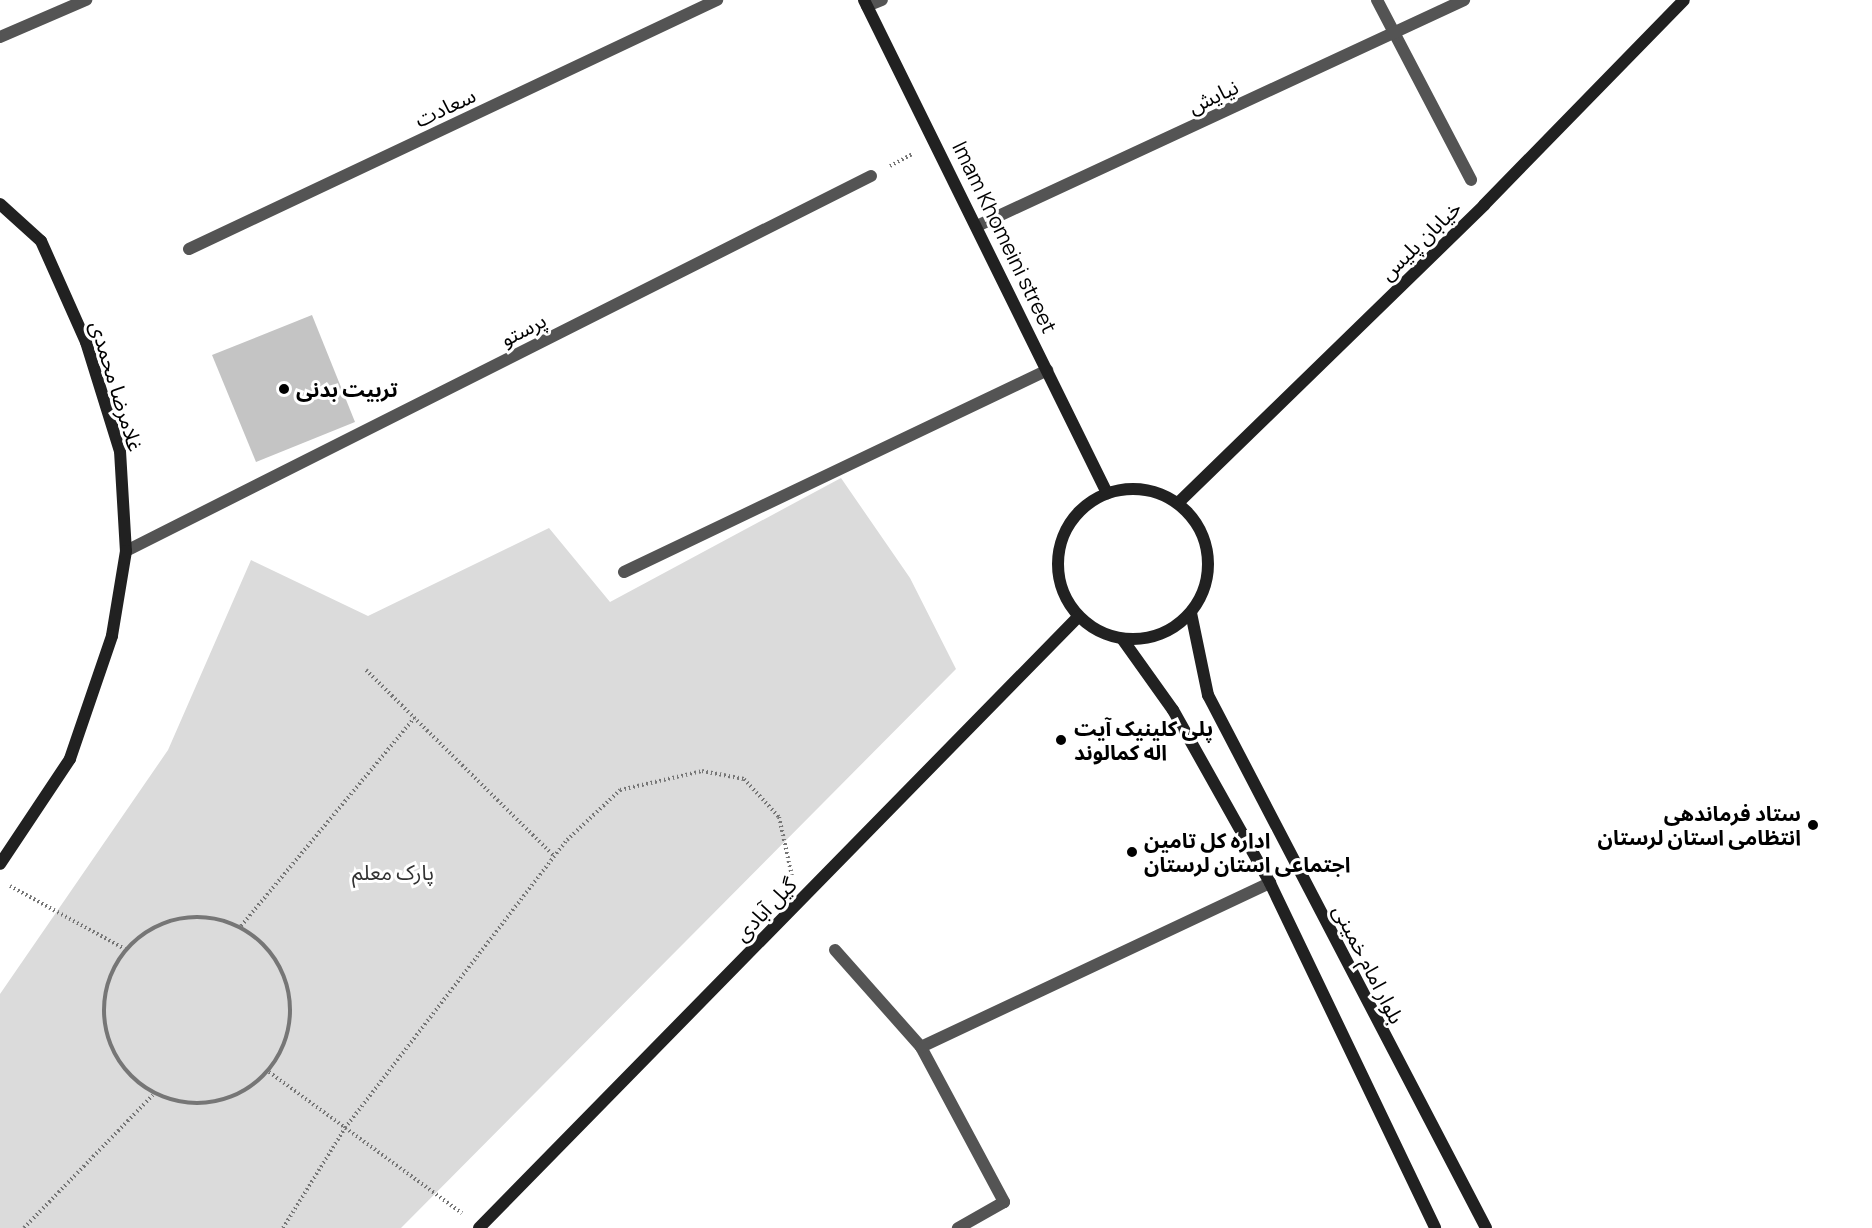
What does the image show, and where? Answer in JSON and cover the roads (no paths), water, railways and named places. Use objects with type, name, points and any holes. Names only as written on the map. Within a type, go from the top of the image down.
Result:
[{"type":"main road","name":"خیابان پلیس","points":[[1178,503],[1484,205],[1684,0]]},
{"type":"main road","name":"Imam Khomeini street","points":[[866,3],[938,142],[1107,493]]},
{"type":"main road","name":"غلامرضا محمدی","points":[[0,204],[41,241],[86,342],[120,451],[126,551],[112,636],[70,759],[0,864]]},
{"type":"main road","points":[[1131,488],[1156,492],[1178,503],[1195,520],[1206,543],[1209,567],[1204,592],[1191,613],[1172,629],[1148,638],[1123,640],[1099,632],[1078,617],[1064,597],[1057,573],[1058,548],[1068,524],[1084,505],[1107,493],[1131,488]]},
{"type":"main road","name":"بلوار امام خمینی","points":[[1191,613],[1208,696],[1486,1228]]},
{"type":"main road","name":"گیل آبادی","points":[[480,1227],[1078,617]]},
{"type":"main road","points":[[1123,640],[1173,710],[1270,883],[1436,1228]]},
{"type":"street","points":[[0,37],[86,0]]},
{"type":"street","name":"سعادت","points":[[189,249],[717,0]]},
{"type":"street","points":[[866,3],[882,0]]},
{"type":"street","points":[[1377,0],[1471,180]]},
{"type":"street","name":"نیایش","points":[[977,226],[1464,0]]},
{"type":"street","name":"پرستو","points":[[126,551],[871,176]]},
{"type":"street","points":[[624,572],[1047,370]]},
{"type":"street","points":[[921,1047],[1270,883]]},
{"type":"street","points":[[835,950],[921,1047],[1004,1202],[958,1228]]},
{"type":"place","name":"تربیت بدنی","points":[[284,389]]},
{"type":"place","name":"پلی کلینیک آیت اله کمالوند","points":[[1061,740]]},
{"type":"place","name":"ستاد فرماندهی انتظامی استان لرستان","points":[[1813,825]]},
{"type":"place","name":"اداره کل تامین اجتماعی استان لرستان","points":[[1132,852]]},
{"type":"park label","name":"پارک معلم","points":[[393,872]]}]
